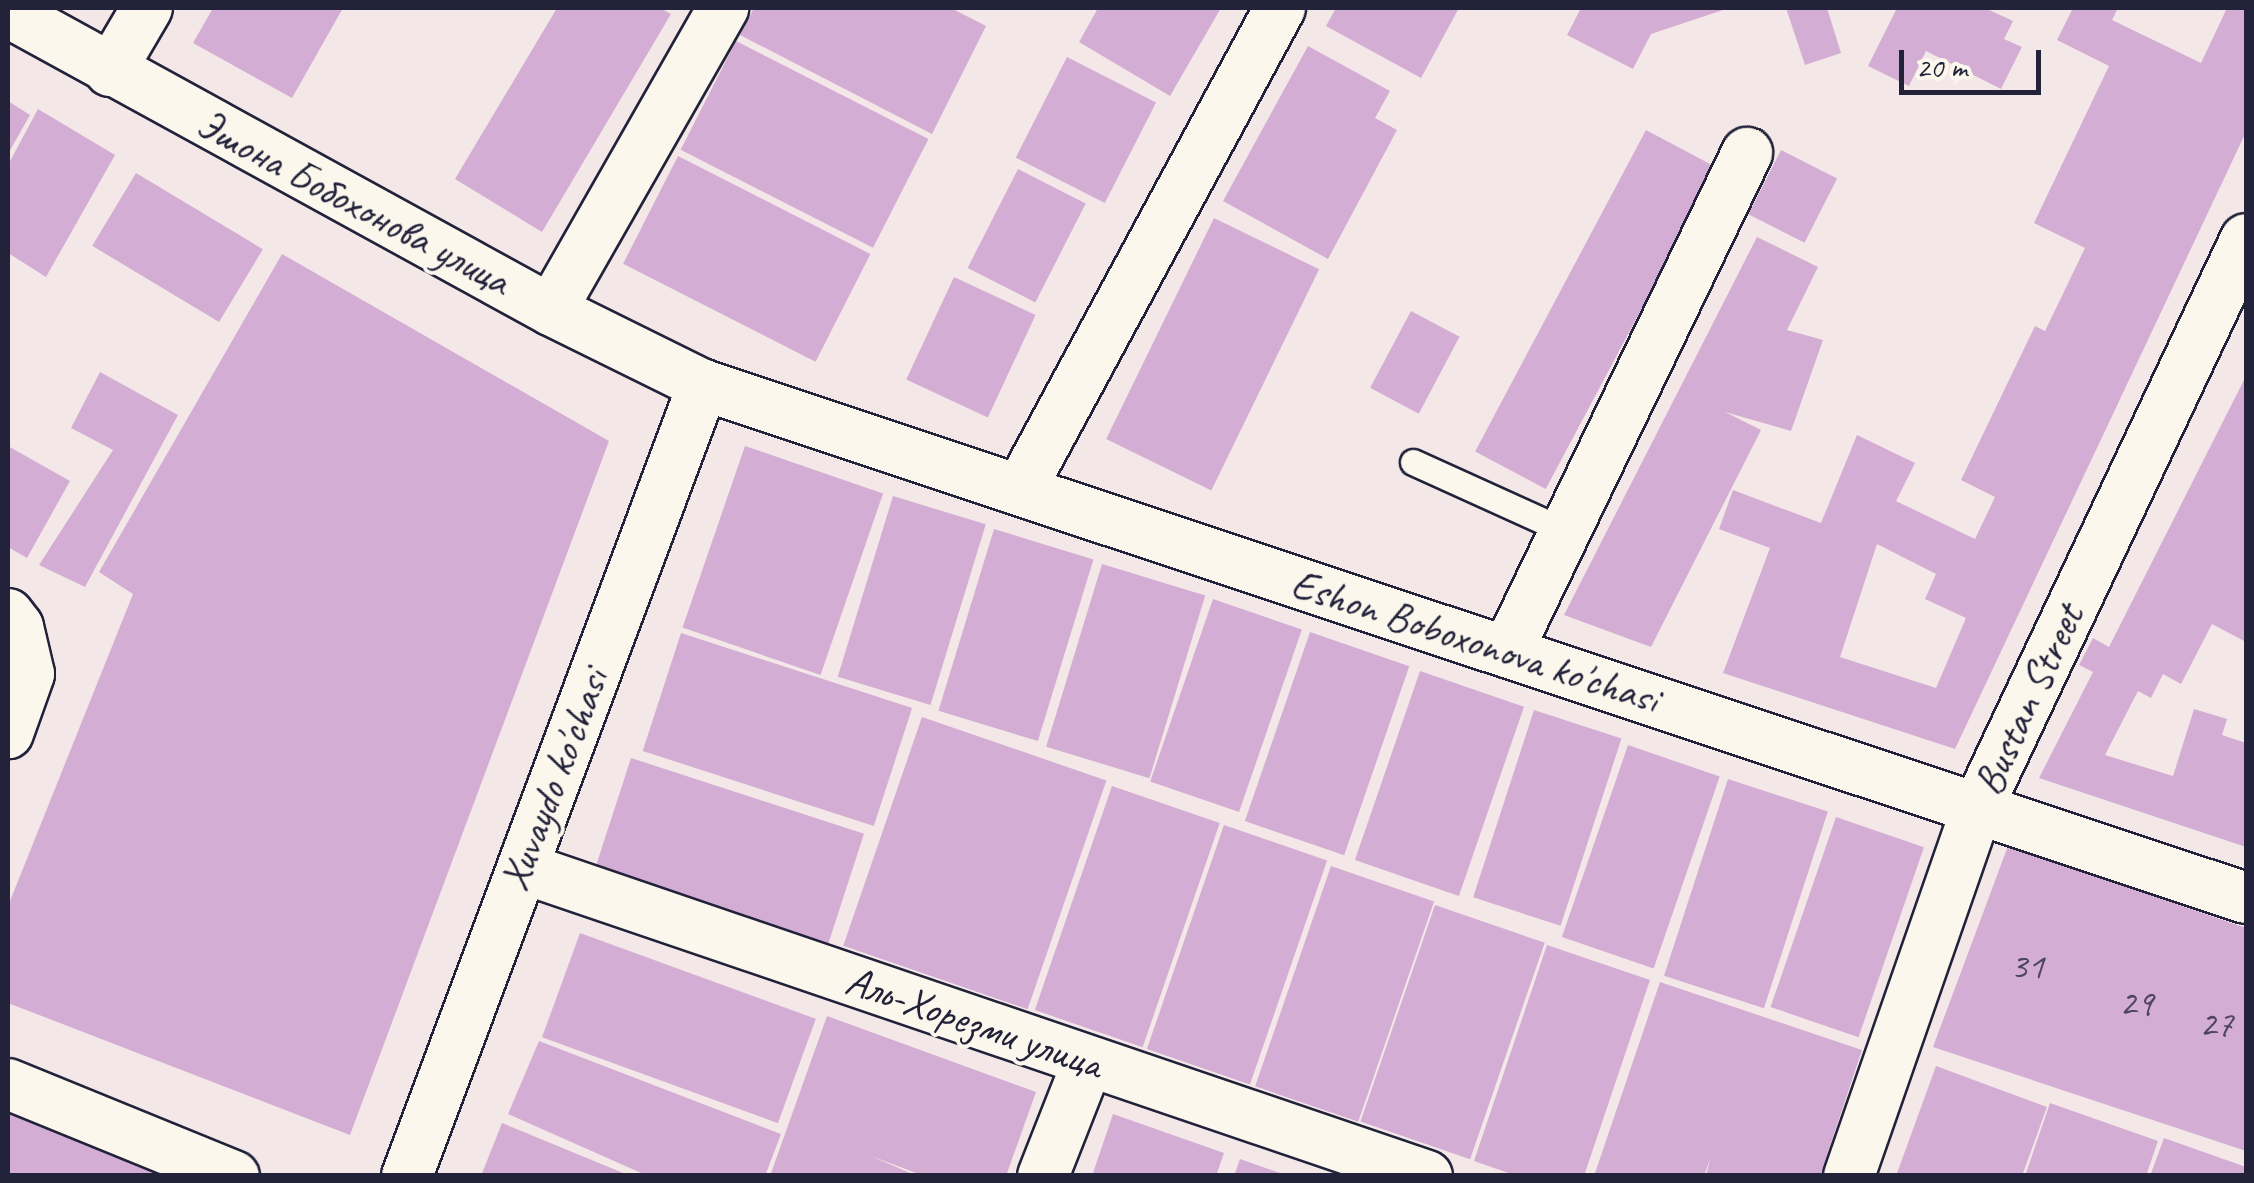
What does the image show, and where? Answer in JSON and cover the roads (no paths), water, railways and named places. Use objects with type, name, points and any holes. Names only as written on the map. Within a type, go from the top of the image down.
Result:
[{"type":"street","points":[[110,72],[147,8]]},
{"type":"street","points":[[550,310],[722,8]]},
{"type":"street","points":[[1020,490],[1280,8]]},
{"type":"street","name":"Эшона Бобохонова улица","points":[[8,12],[110,72],[550,310],[703,385]]},
{"type":"street","points":[[1507,652],[1746,154]]},
{"type":"street","name":"Bustаn Street","points":[[1848,1176],[1977,809],[2246,239]]},
{"type":"street","name":"Eshon Boboxonova ko'chasi","points":[[703,385],[2246,898]]},
{"type":"street","name":"Xuvaydo ko'chasi","points":[[407,1176],[703,385]]},
{"type":"street","points":[[8,614],[18,628],[29,674],[8,733]]},
{"type":"street","name":"Аль-Хорезми улица","points":[[522,868],[1426,1176]]},
{"type":"street","points":[[1043,1176],[1088,1062]]},
{"type":"street","points":[[8,1084],[234,1176]]},
{"type":"lane","points":[[1413,462],[1565,531]]}]
